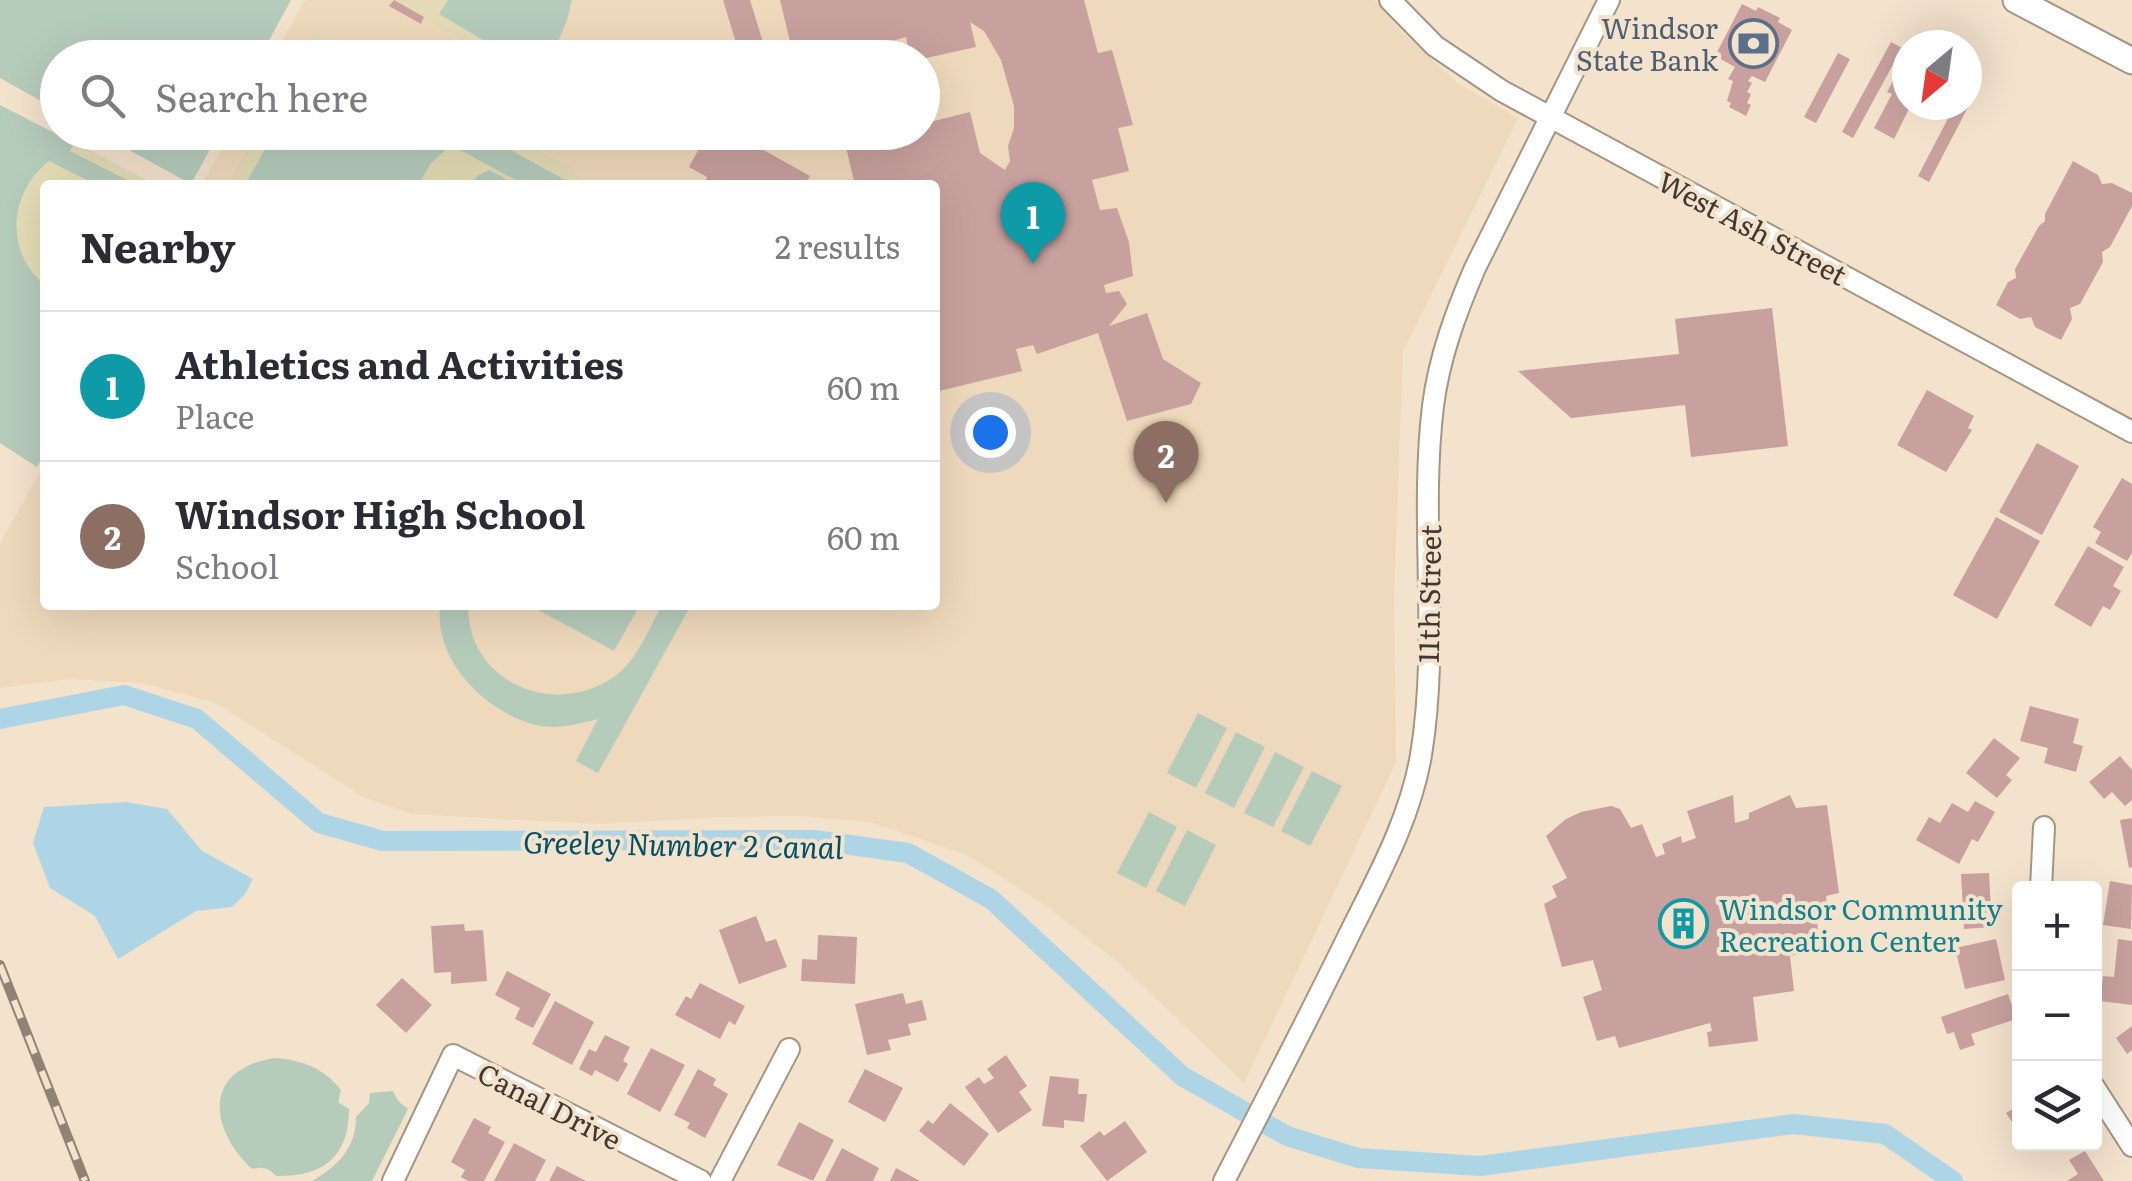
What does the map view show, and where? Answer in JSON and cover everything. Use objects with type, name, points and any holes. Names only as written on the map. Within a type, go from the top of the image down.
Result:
[{"type":"main road","points":[[2016,0],[2132,61]]},
{"type":"street","name":"West Ash Street","points":[[1390,0],[1435,46],[1473,74],[2132,432]]},
{"type":"street","name":"11th Street","points":[[1224,1181],[1382,868],[1412,794],[1425,724],[1433,404],[1456,313],[1475,268],[1609,0]]},
{"type":"street","points":[[2041,881],[2044,827]]},
{"type":"street","points":[[720,1181],[789,1050]]},
{"type":"street","name":"Canal Drive","points":[[393,1181],[453,1055],[701,1181]]},
{"type":"street","points":[[2102,1100],[2132,1146]]},
{"type":"shaded area","points":[[305,0],[1374,0],[1456,82],[1518,118],[1403,352],[1394,596],[1396,762],[1244,1083],[1120,964],[1044,904],[967,855],[870,822],[800,816],[598,824],[412,814],[365,798],[216,703],[142,683],[68,679],[0,688],[0,543],[40,472],[40,610],[940,610],[940,180],[204,180],[221,150],[940,150],[940,40],[283,40]]},
{"type":"green space","points":[[0,0],[291,0],[269,40],[40,40],[40,100],[0,78]]},
{"type":"green space","points":[[394,0],[572,0],[559,40],[464,40]]},
{"type":"green space","points":[[0,105],[40,126],[40,150],[88,150],[146,180],[40,180],[37,467],[0,443]]},
{"type":"green space","points":[[129,150],[210,150],[193,180],[184,180]]},
{"type":"green space","points":[[248,150],[536,150],[570,168],[580,180],[233,180]]},
{"type":"green space","points":[[440,610],[469,610],[472,632],[482,655],[498,673],[519,686],[542,693],[567,694],[591,688],[623,670],[659,610],[688,610],[598,773],[576,761],[598,719],[544,726],[498,708],[466,681],[445,645]]},
{"type":"green space","points":[[538,610],[637,610],[614,651]]},
{"type":"green space","points":[[1198,713],[1227,728],[1196,788],[1167,773]]},
{"type":"green space","points":[[1236,732],[1265,747],[1234,808],[1205,793]]},
{"type":"green space","points":[[1275,752],[1304,767],[1273,827],[1244,813]]},
{"type":"green space","points":[[1312,771],[1342,786],[1310,846],[1281,831]]},
{"type":"green space","points":[[1149,812],[1177,827],[1146,888],[1117,873]]},
{"type":"green space","points":[[1187,830],[1216,845],[1185,906],[1156,891]]},
{"type":"green space","points":[[275,1058],[320,1071],[341,1090],[338,1102],[349,1109],[348,1126],[338,1152],[307,1173],[276,1176],[266,1168],[252,1169],[237,1153],[221,1118],[224,1087],[235,1074]]},
{"type":"green space","points":[[393,1091],[408,1109],[372,1181],[312,1181],[344,1155],[353,1138],[356,1117],[369,1103],[370,1093]]},
{"type":"sand","points":[[394,0],[448,0],[439,14],[483,40],[464,40]]},
{"type":"sand","points":[[315,31],[332,40],[310,40]]},
{"type":"sand","points":[[88,150],[146,180],[127,180],[70,151]]},
{"type":"sand","points":[[249,150],[265,150],[248,180],[233,180]]},
{"type":"sand","points":[[445,150],[460,150],[516,180],[489,170],[475,180],[422,180],[430,164]]},
{"type":"sand","points":[[511,150],[536,150],[570,168],[580,180],[565,180]]},
{"type":"sand","points":[[49,161],[87,180],[40,180],[40,280],[23,256],[17,222],[19,205],[36,174]]},
{"type":"water","points":[[127,802],[167,809],[202,851],[253,879],[232,907],[196,911],[118,959],[95,916],[50,888],[33,843],[44,807]]},
{"type":"building","points":[[394,0],[424,17],[421,24],[389,6]]},
{"type":"building","points":[[723,0],[750,0],[762,40],[735,40]]},
{"type":"building","points":[[780,0],[1084,0],[1098,53],[1112,50],[1133,125],[1118,128],[1129,171],[1092,180],[1100,210],[1117,208],[1129,242],[1133,276],[1104,285],[1106,293],[1119,291],[1127,304],[1109,326],[1147,313],[1163,359],[1201,383],[1191,404],[1127,421],[1098,333],[1037,354],[1033,345],[1016,349],[1022,371],[940,391],[940,180],[854,180],[847,150],[940,150],[940,120],[970,112],[980,153],[1005,170],[1010,161],[1008,146],[1014,128],[1014,106],[1001,60],[984,31],[970,22],[976,47],[940,55],[940,40],[790,40]]},
{"type":"building","name":"Windsor State Bank","points":[[1742,4],[1780,18],[1778,22],[1792,30],[1765,82],[1752,76],[1748,81],[1752,83],[1747,103],[1751,105],[1746,116],[1729,107],[1731,103],[1727,101],[1733,81],[1728,79],[1735,67],[1715,56]]},
{"type":"building","points":[[1892,43],[1892,66],[1853,138],[1842,132]]},
{"type":"building","points":[[1838,53],[1850,59],[1816,123],[1804,117]]},
{"type":"building","points":[[1892,94],[1892,120],[1904,120],[1894,139],[1874,128]]},
{"type":"building","points":[[1947,120],[1961,120],[1929,182],[1918,176]]},
{"type":"building","points":[[698,150],[764,150],[810,176],[808,180],[706,180],[689,167]]},
{"type":"building","points":[[2073,161],[2098,175],[2102,184],[2112,183],[2132,193],[2132,206],[2110,247],[2102,252],[2103,262],[2080,304],[2070,308],[2072,319],[2061,340],[2035,327],[2031,317],[2020,319],[1996,305],[2008,282],[2016,278],[2015,269],[2045,221]]},
{"type":"building","points":[[1772,308],[1788,446],[1691,457],[1685,405],[1571,418],[1518,371],[1679,354],[1675,319]]},
{"type":"building","points":[[1927,390],[1974,416],[1968,428],[1972,430],[1946,472],[1897,445]]},
{"type":"building","points":[[2037,443],[2079,466],[2042,535],[1999,512]]},
{"type":"building","points":[[2122,478],[2132,484],[2132,553],[2127,561],[2095,543],[2101,532],[2093,527]]},
{"type":"building","points":[[1996,517],[2040,541],[1997,619],[1953,595]]},
{"type":"building","points":[[2088,546],[2124,567],[2113,586],[2121,591],[2110,610],[2103,606],[2091,627],[2054,605]]},
{"type":"building","points":[[2030,706],[2079,719],[2073,743],[2083,746],[2076,772],[2044,763],[2048,748],[2020,741]]},
{"type":"building","points":[[1994,738],[2020,758],[2006,775],[2012,780],[1997,798],[1966,773]]},
{"type":"building","points":[[2120,756],[2132,770],[2132,800],[2125,806],[2112,792],[2104,799],[2089,782]]},
{"type":"building","name":"Windsor Community Recreation Center","points":[[1733,795],[1735,823],[1790,795],[1796,808],[1827,805],[1839,893],[1826,896],[1828,913],[1817,915],[1818,933],[1807,935],[1808,952],[1790,956],[1794,991],[1753,997],[1758,1041],[1709,1047],[1710,1023],[1619,1048],[1615,1036],[1597,1041],[1583,997],[1602,990],[1593,960],[1562,967],[1544,904],[1557,897],[1552,886],[1567,878],[1546,836],[1581,812],[1611,806],[1620,809],[1631,828],[1642,824],[1656,857],[1665,854],[1662,844],[1681,836],[1682,843],[1696,838],[1687,811]]},
{"type":"building","points":[[1975,801],[1995,812],[1978,842],[1972,839],[1959,864],[1916,840],[1929,817],[1940,823],[1952,803],[1968,812]]},
{"type":"building","points":[[2132,818],[2132,867],[2129,868],[2120,820]]},
{"type":"building","points":[[1989,873],[1992,927],[1964,929],[1961,874]]},
{"type":"building","points":[[2110,881],[2132,885],[2131,929],[2103,925]]},
{"type":"building","points":[[756,916],[766,942],[776,939],[787,967],[739,984],[719,930]]},
{"type":"building","points":[[464,924],[465,931],[483,930],[487,981],[451,984],[451,972],[434,973],[431,926]]},
{"type":"building","points":[[818,935],[857,937],[855,984],[801,981],[802,959],[817,960]]},
{"type":"building","points":[[1996,939],[2005,980],[1965,989],[1955,948]]},
{"type":"building","points":[[2118,939],[2132,941],[2132,1005],[2102,1001],[2103,976],[2114,977]]},
{"type":"building","points":[[507,971],[551,994],[533,1028],[515,1019],[520,1008],[495,995]]},
{"type":"building","points":[[402,978],[432,1005],[406,1033],[376,1005]]},
{"type":"building","points":[[700,983],[745,1006],[735,1025],[729,1021],[720,1039],[675,1015],[686,996],[691,999]]},
{"type":"building","points":[[903,993],[906,1004],[922,1000],[927,1020],[908,1024],[911,1035],[888,1040],[891,1050],[867,1055],[855,1004]]},
{"type":"building","points":[[2008,994],[2012,1006],[2012,1020],[1971,1034],[1975,1045],[1960,1050],[1954,1032],[1947,1034],[1941,1017]]},
{"type":"building","points":[[555,1001],[594,1022],[572,1065],[532,1044]]},
{"type":"building","points":[[2132,1026],[2132,1050],[2127,1054],[2116,1038]]},
{"type":"building","points":[[605,1035],[630,1047],[623,1061],[628,1064],[618,1082],[595,1070],[592,1076],[579,1069],[589,1049],[596,1052]]},
{"type":"building","points":[[651,1048],[685,1065],[660,1112],[627,1094]]},
{"type":"building","points":[[1006,1055],[1027,1086],[1019,1092],[1032,1110],[998,1133],[965,1087],[979,1077],[984,1084],[994,1078],[987,1069]]},
{"type":"building","points":[[698,1069],[716,1079],[713,1085],[728,1094],[705,1138],[687,1128],[690,1123],[674,1115]]},
{"type":"building","points":[[865,1069],[903,1088],[885,1122],[848,1102]]},
{"type":"building","points":[[1050,1076],[1079,1079],[1078,1094],[1087,1094],[1084,1122],[1064,1120],[1064,1128],[1042,1126]]},
{"type":"building","points":[[950,1103],[989,1134],[964,1166],[919,1131],[928,1120],[933,1124]]},
{"type":"building","points":[[474,1118],[491,1127],[488,1133],[505,1142],[484,1181],[461,1177],[465,1170],[451,1162]]},
{"type":"building","points":[[1125,1121],[1147,1152],[1107,1181],[1080,1146],[1100,1131],[1104,1136]]},
{"type":"building","points":[[799,1122],[834,1140],[813,1181],[777,1165]]},
{"type":"building","points":[[514,1143],[546,1160],[535,1181],[494,1181]]},
{"type":"building","points":[[842,1148],[879,1168],[873,1181],[825,1181]]},
{"type":"building","points":[[2085,1151],[2104,1181],[2067,1181],[2078,1174],[2069,1160]]},
{"type":"building","points":[[557,1166],[586,1181],[549,1181]]},
{"type":"building","points":[[896,1168],[920,1181],[890,1181]]},
{"type":"waterway","name":"Greeley Number 2 Canal","points":[[0,719],[124,695],[197,719],[319,823],[383,841],[814,840],[908,853],[991,899],[1182,1076],[1287,1136],[1358,1158],[1480,1166],[1793,1124],[1885,1134],[1953,1181]]},
{"type":"railway","points":[[0,965],[85,1181]]},
{"type":"place","name":"Windsor State Bank","points":[[1753,43]]},
{"type":"place","name":"Athletics and Activities","points":[[1033,264]]},
{"type":"place","name":"Windsor High School","points":[[1166,503]]},
{"type":"place","name":"Windsor Community Recreation Center","points":[[1684,924]]}]
